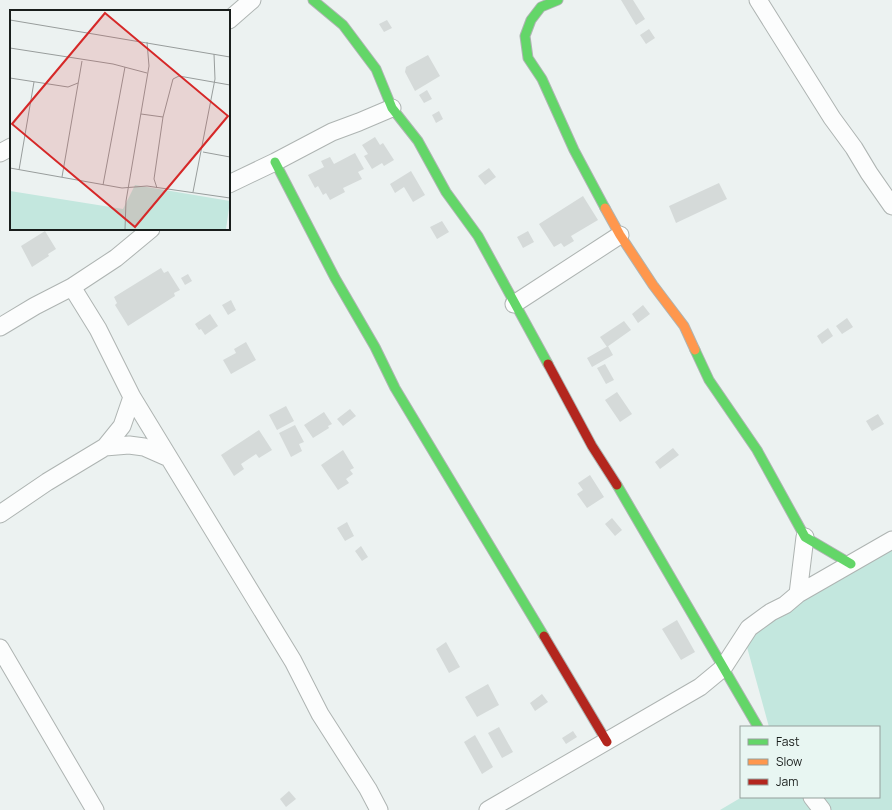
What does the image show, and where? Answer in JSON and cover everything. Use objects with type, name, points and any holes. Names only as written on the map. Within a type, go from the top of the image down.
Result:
[{"type":"street","points":[[230,19],[252,0]]},
{"type":"street","points":[[313,0],[343,25],[376,69],[392,108],[418,141],[446,192],[478,236],[592,446],[625,497],[757,726]]},
{"type":"street","points":[[558,0],[541,7],[531,20],[525,36],[528,58],[542,79],[574,150],[620,235],[653,285],[684,326],[709,380],[757,450],[805,537],[851,564]]},
{"type":"street","points":[[758,0],[832,118],[854,148],[892,206]]},
{"type":"street","points":[[230,184],[276,162],[332,132],[392,108]]},
{"type":"street","points":[[0,153],[10,148]]},
{"type":"street","points":[[276,162],[335,278],[375,347],[395,388],[420,432],[456,489],[607,742]]},
{"type":"street","points":[[0,327],[35,306],[72,287],[116,258],[150,230]]},
{"type":"street","points":[[514,304],[620,235]]},
{"type":"street","points":[[72,287],[98,329],[132,397],[293,661],[320,714],[368,789],[379,810]]},
{"type":"street","points":[[0,514],[47,482],[105,447],[122,426],[132,397]]},
{"type":"street","points":[[105,447],[129,445],[144,447],[169,458]]},
{"type":"street","points":[[798,594],[805,537]]},
{"type":"street","points":[[488,810],[700,687],[724,668],[749,628],[771,612],[785,605],[798,594],[892,540]]},
{"type":"street","points":[[0,648],[94,810]]},
{"type":"street","points":[[813,798],[822,810]]},
{"type":"green space","points":[[892,541],[892,810],[720,810],[740,798],[880,798],[880,726],[769,726],[742,629]]},
{"type":"building","points":[[621,0],[633,0],[645,19],[636,25]]},
{"type":"building","points":[[387,20],[392,28],[384,32],[379,24]]},
{"type":"building","points":[[649,29],[655,38],[646,44],[640,35]]},
{"type":"building","points":[[428,55],[440,76],[415,91],[405,72],[406,67]]},
{"type":"building","points":[[427,90],[432,99],[424,103],[419,95]]},
{"type":"building","points":[[439,111],[443,119],[436,123],[432,115]]},
{"type":"building","points":[[375,137],[380,145],[383,143],[394,160],[384,166],[382,163],[372,169],[364,156],[368,154],[362,145]]},
{"type":"building","points":[[355,153],[364,169],[358,172],[362,179],[343,188],[345,192],[330,200],[326,193],[323,195],[318,186],[315,188],[308,175],[324,167],[321,161],[330,157],[334,164]]},
{"type":"building","points":[[489,168],[496,177],[485,185],[478,176]]},
{"type":"building","points":[[411,171],[425,195],[413,202],[404,187],[395,193],[390,184]]},
{"type":"building","points":[[719,183],[727,199],[676,223],[669,206]]},
{"type":"building","points":[[583,196],[598,220],[571,236],[574,241],[564,247],[561,243],[554,247],[539,224]]},
{"type":"building","points":[[442,221],[449,232],[437,239],[430,227]]},
{"type":"building","points":[[45,231],[56,249],[48,254],[49,256],[32,267],[21,246]]},
{"type":"building","points":[[528,231],[534,242],[523,248],[517,237]]},
{"type":"building","points":[[161,268],[164,273],[168,271],[180,290],[174,293],[175,296],[128,326],[115,305],[117,303],[114,297]]},
{"type":"building","points":[[188,274],[192,281],[185,285],[181,278]]},
{"type":"building","points":[[231,300],[236,310],[228,315],[222,305]]},
{"type":"building","points":[[643,305],[650,314],[638,323],[632,314]]},
{"type":"building","points":[[210,314],[218,326],[205,335],[195,324]]},
{"type":"building","points":[[847,318],[853,327],[842,334],[836,326]]},
{"type":"building","points":[[624,321],[631,330],[607,347],[600,337]]},
{"type":"building","points":[[828,328],[833,336],[822,344],[817,336]]},
{"type":"building","points":[[246,342],[256,360],[231,374],[223,360],[236,353],[234,349]]},
{"type":"building","points":[[608,346],[613,355],[592,367],[587,358]]},
{"type":"building","points":[[605,364],[614,380],[606,384],[597,368]]},
{"type":"building","points":[[617,392],[632,414],[620,422],[605,400]]},
{"type":"building","points":[[286,406],[294,421],[277,430],[269,415]]},
{"type":"building","points":[[350,409],[356,416],[343,426],[337,419]]},
{"type":"building","points":[[324,412],[332,424],[328,426],[329,428],[313,438],[304,425]]},
{"type":"building","points":[[878,414],[884,424],[872,431],[866,421]]},
{"type":"building","points":[[295,425],[304,442],[299,444],[302,451],[291,457],[279,433]]},
{"type":"building","points":[[259,430],[272,450],[259,458],[256,454],[241,464],[244,469],[234,476],[221,455]]},
{"type":"building","points":[[673,448],[679,455],[660,469],[655,462]]},
{"type":"building","points":[[343,450],[354,468],[350,470],[353,474],[346,479],[349,483],[338,490],[321,465]]},
{"type":"building","points":[[590,475],[604,497],[587,508],[577,494],[583,490],[578,483]]},
{"type":"building","points":[[612,518],[622,530],[615,536],[605,524]]},
{"type":"building","points":[[347,522],[354,536],[345,541],[337,528]]},
{"type":"building","points":[[361,546],[368,557],[362,561],[355,551]]},
{"type":"building","points":[[677,620],[695,652],[681,660],[662,629]]},
{"type":"building","points":[[446,642],[460,667],[449,673],[436,649]]},
{"type":"building","points":[[488,684],[499,705],[477,717],[465,697]]},
{"type":"building","points":[[542,694],[548,702],[535,711],[530,703]]},
{"type":"building","points":[[499,727],[513,752],[502,758],[488,733]]},
{"type":"building","points":[[573,731],[577,737],[566,744],[562,738]]},
{"type":"building","points":[[475,735],[493,767],[482,774],[464,742]]},
{"type":"building","points":[[289,791],[296,799],[286,807],[280,799]]},
{"type":"traffic: fast","points":[[313,0],[343,25],[376,69],[392,108],[418,141],[446,192],[478,236],[548,364]]},
{"type":"traffic: fast","points":[[558,0],[541,7],[531,20],[525,36],[528,58],[542,79],[574,150],[605,208]]},
{"type":"traffic: fast","points":[[275,162],[335,278],[375,347],[395,388],[544,636]]},
{"type":"traffic: fast","points":[[695,350],[709,380],[757,450],[805,537],[851,564]]},
{"type":"traffic: fast","points":[[617,485],[757,726]]},
{"type":"traffic: slow","points":[[605,208],[620,235],[653,285],[684,326],[695,350]]},
{"type":"traffic: jam","points":[[548,364],[592,446],[617,485]]},
{"type":"traffic: jam","points":[[544,636],[607,742]]}]
